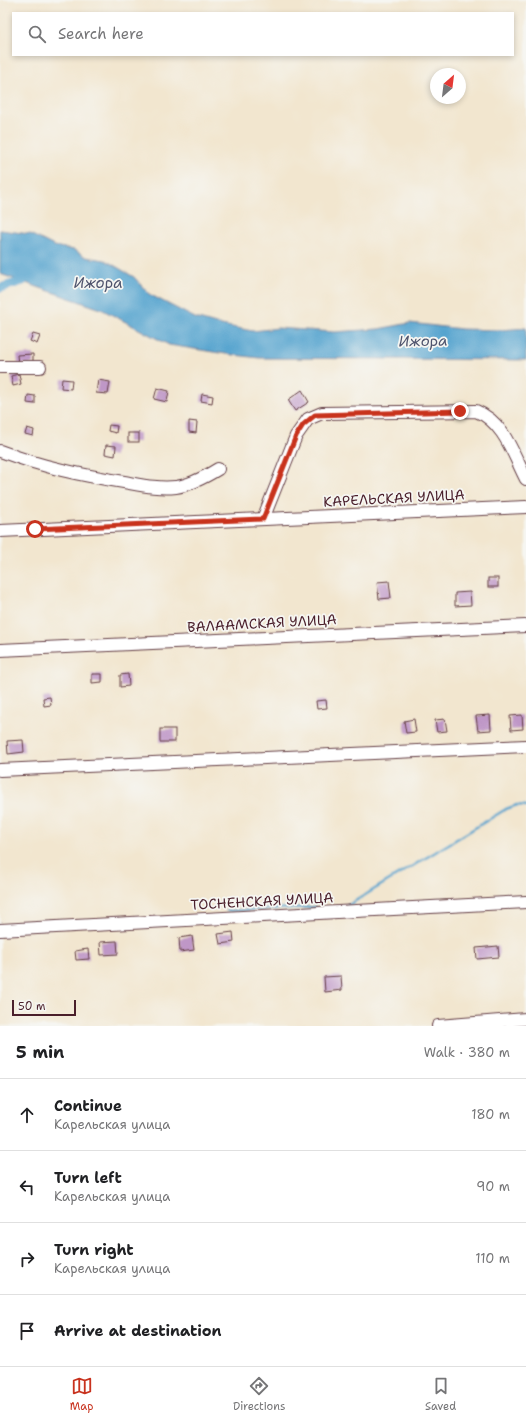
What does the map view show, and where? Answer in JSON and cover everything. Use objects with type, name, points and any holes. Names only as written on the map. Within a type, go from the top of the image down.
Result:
[{"type":"street","points":[[0,367],[40,367]]},
{"type":"street","points":[[263,519],[296,436],[308,419],[322,413],[476,411],[486,415],[500,428],[526,479]]},
{"type":"street","points":[[0,451],[35,464],[77,475],[161,488],[178,487],[202,478],[218,469]]},
{"type":"street","name":"КАРЕЛЬСКАЯ УЛИЦА","points":[[0,531],[526,507]]},
{"type":"street","points":[[0,523],[23,530]]},
{"type":"street","name":"ВАЛААМСКАЯ УЛИЦА","points":[[0,650],[526,626]]},
{"type":"street","points":[[0,770],[526,746]]},
{"type":"street","name":"ТОСНЕНСКАЯ УЛИЦА","points":[[0,930],[526,902]]},
{"type":"street","points":[[438,1026],[526,1019]]},
{"type":"water","name":"Ижора","points":[[0,230],[30,234],[54,246],[74,250],[86,257],[105,260],[134,277],[149,294],[195,318],[216,324],[253,331],[278,328],[334,332],[378,329],[410,323],[462,329],[500,330],[526,328],[526,360],[259,358],[169,345],[101,309],[0,274]]},
{"type":"building","points":[[33,334],[40,336],[37,344],[30,341]]},
{"type":"building","points":[[33,354],[33,364],[18,364],[17,355]]},
{"type":"building","points":[[19,374],[21,384],[13,386],[11,376]]},
{"type":"building","points":[[62,379],[72,380],[71,389],[61,388]]},
{"type":"building","points":[[98,380],[110,382],[108,394],[96,393]]},
{"type":"building","points":[[157,388],[169,391],[167,402],[154,399]]},
{"type":"building","points":[[302,390],[309,402],[295,411],[288,400]]},
{"type":"building","points":[[202,394],[213,396],[212,403],[201,401]]},
{"type":"building","points":[[28,395],[35,396],[35,404],[27,403]]},
{"type":"building","points":[[189,421],[197,422],[196,433],[189,432]]},
{"type":"building","points":[[109,425],[117,426],[116,433],[108,431]]},
{"type":"building","points":[[27,428],[34,430],[33,436],[25,434]]},
{"type":"building","points":[[128,433],[139,433],[139,442],[128,442]]},
{"type":"building","points":[[106,445],[116,446],[115,456],[105,454]]},
{"type":"building","points":[[488,578],[498,578],[498,587],[488,587]]},
{"type":"building","points":[[389,581],[391,598],[379,599],[377,582]]},
{"type":"building","points":[[470,592],[471,605],[455,606],[455,593]]},
{"type":"building","points":[[92,674],[102,674],[102,682],[92,683]]},
{"type":"building","points":[[128,674],[129,686],[120,687],[120,675]]},
{"type":"building","points":[[50,697],[51,705],[44,706],[43,698]]},
{"type":"building","points":[[326,700],[327,708],[317,709],[316,701]]},
{"type":"building","points":[[490,715],[491,730],[478,731],[476,716]]},
{"type":"building","points":[[522,715],[523,729],[511,730],[510,716]]},
{"type":"building","points":[[414,719],[416,732],[406,733],[404,721]]},
{"type":"building","points":[[445,719],[447,731],[437,732],[435,720]]},
{"type":"building","points":[[160,729],[175,729],[175,742],[160,742]]},
{"type":"building","points":[[23,740],[24,752],[8,754],[7,741]]},
{"type":"building","points":[[233,932],[234,942],[220,944],[218,934]]},
{"type":"building","points":[[192,936],[194,950],[180,952],[179,938]]},
{"type":"building","points":[[117,941],[118,954],[101,955],[100,942]]},
{"type":"building","points":[[498,946],[499,957],[477,959],[476,948]]},
{"type":"building","points":[[88,949],[89,959],[76,960],[75,951]]},
{"type":"building","points":[[341,976],[342,990],[325,992],[324,977]]},
{"type":"waterway","points":[[0,288],[23,281]]},
{"type":"waterway","points":[[347,906],[506,809],[517,805],[526,806]]},
{"type":"waterway","points":[[227,911],[316,907]]},
{"type":"route","points":[[35,529],[263,519],[296,436],[308,419],[315,415],[322,413],[460,411]]}]
